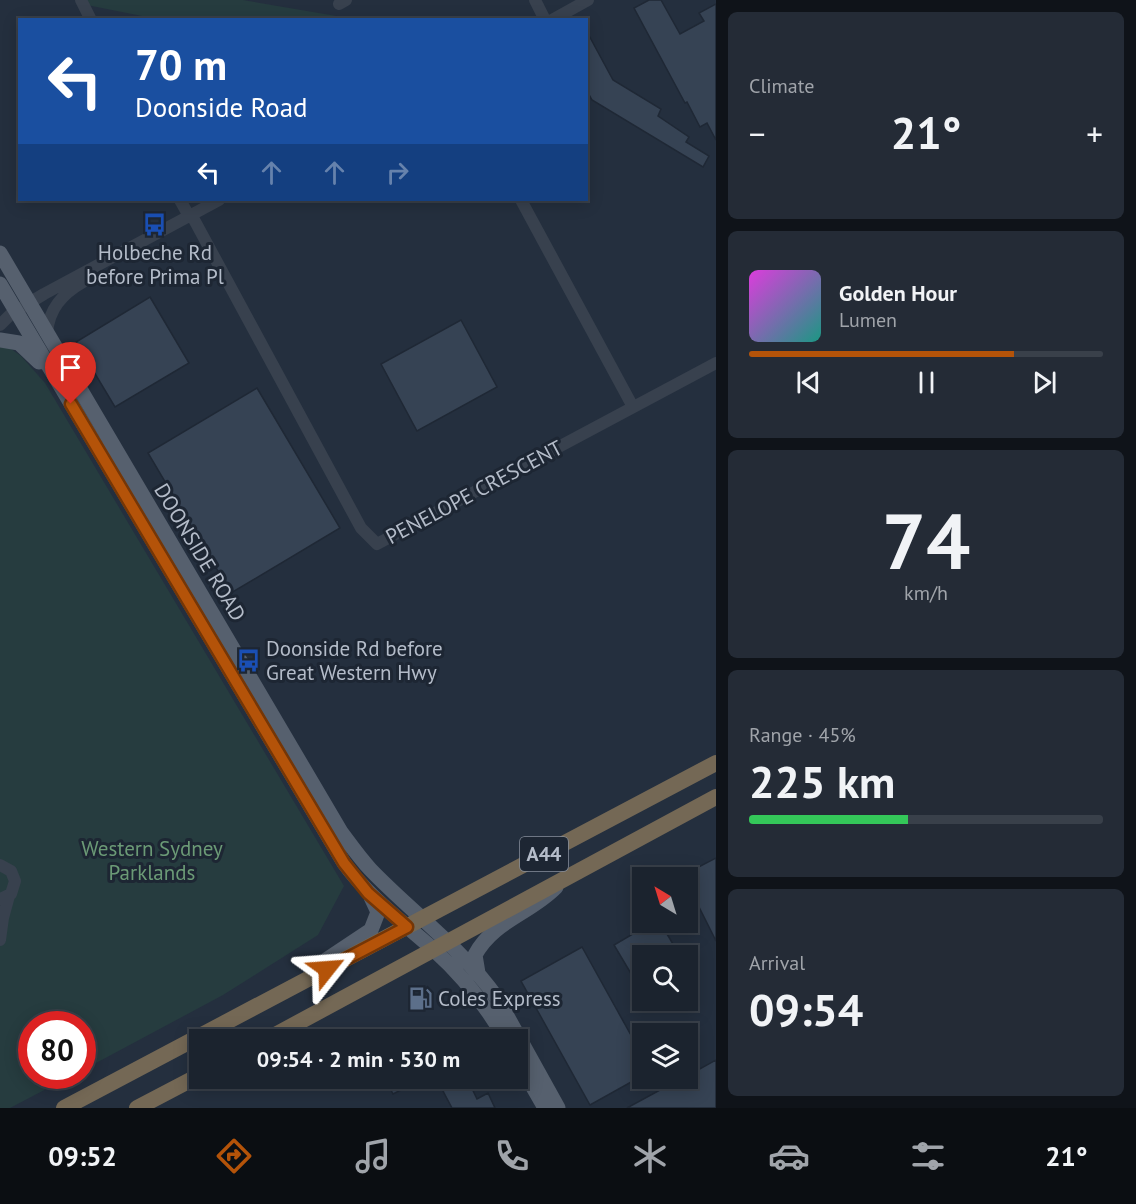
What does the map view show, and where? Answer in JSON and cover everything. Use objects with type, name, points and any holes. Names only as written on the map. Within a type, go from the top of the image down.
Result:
[{"type":"highway","name":"A44","points":[[64,1108],[716,763]]},
{"type":"highway","name":"A44","points":[[286,1029],[716,797]]},
{"type":"highway","points":[[137,1108],[189,1081]]},
{"type":"main road","name":"DOONSIDE ROAD","points":[[0,253],[341,832],[368,867],[422,918],[441,946]]},
{"type":"main road","name":"DOONSIDE ROAD","points":[[0,284],[9,313],[53,374],[344,863],[368,893],[407,927],[441,946]]},
{"type":"main road","points":[[0,340],[19,343],[53,374]]},
{"type":"main road","points":[[478,973],[475,955],[489,935],[505,922],[540,902],[560,882]]},
{"type":"main road","points":[[264,1002],[371,930],[378,912],[368,893]]},
{"type":"main road","points":[[441,946],[478,973],[497,998],[558,1108]]},
{"type":"main road","points":[[441,946],[490,1012],[500,1029]]},
{"type":"main road","points":[[528,1078],[545,1108]]},
{"type":"street","points":[[535,0],[544,18]]},
{"type":"street","points":[[556,18],[588,0]]},
{"type":"street","points":[[82,1],[90,18]]},
{"type":"street","points":[[181,201],[190,215]]},
{"type":"street","points":[[0,325],[9,313],[217,201]]},
{"type":"street","points":[[522,201],[633,407]]},
{"type":"street","name":"PENELOPE CRESCENT","points":[[190,215],[361,528],[377,544],[716,363]]},
{"type":"street","points":[[47,333],[50,314],[66,292],[93,276],[109,260]]},
{"type":"street","points":[[0,865],[9,869],[15,877],[14,888],[4,898],[0,940]]},
{"type":"green space","points":[[75,0],[243,0],[348,18],[152,18],[77,3]]},
{"type":"green space","name":"Western Sydney Parklands","points":[[0,341],[21,356],[45,383],[344,886],[318,935],[223,995],[96,1063],[96,1011],[18,1011],[18,1089],[46,1089],[10,1108],[0,1108]]},
{"type":"building","points":[[649,0],[661,0],[680,34],[704,21],[699,13],[716,4],[716,140],[707,123],[700,127],[687,102],[685,103],[634,8]]},
{"type":"building","points":[[588,34],[613,80],[661,109],[658,116],[689,137],[686,142],[709,156],[703,167],[592,100],[588,93]]},
{"type":"building","points":[[150,297],[189,363],[115,407],[76,342]]},
{"type":"building","points":[[461,320],[497,387],[417,431],[381,364]]},
{"type":"building","points":[[257,388],[340,528],[231,593],[148,453]]},
{"type":"building","points":[[716,858],[716,941],[698,905],[698,867]]},
{"type":"building","points":[[634,933],[666,933],[674,945],[632,945],[632,975],[614,945]]},
{"type":"building","points":[[582,947],[632,1037],[632,1082],[590,1105],[521,981]]},
{"type":"building","points":[[716,1060],[716,1108],[627,1108],[662,1089],[698,1089],[698,1070]]},
{"type":"building","points":[[390,1089],[400,1089],[401,1090],[393,1094]]},
{"type":"building","points":[[472,1089],[477,1099],[488,1093],[495,1108],[452,1108],[443,1091]]},
{"type":"place","name":"Holbeche Rd before Prima Pl","points":[[155,224]]},
{"type":"place","name":"Doonside Rd before Great Western Hwy","points":[[248,660]]},
{"type":"place","name":"Coles Express","points":[[420,998]]},
{"type":"route","points":[[71,404],[344,863],[368,893],[407,927],[327,969]]}]
